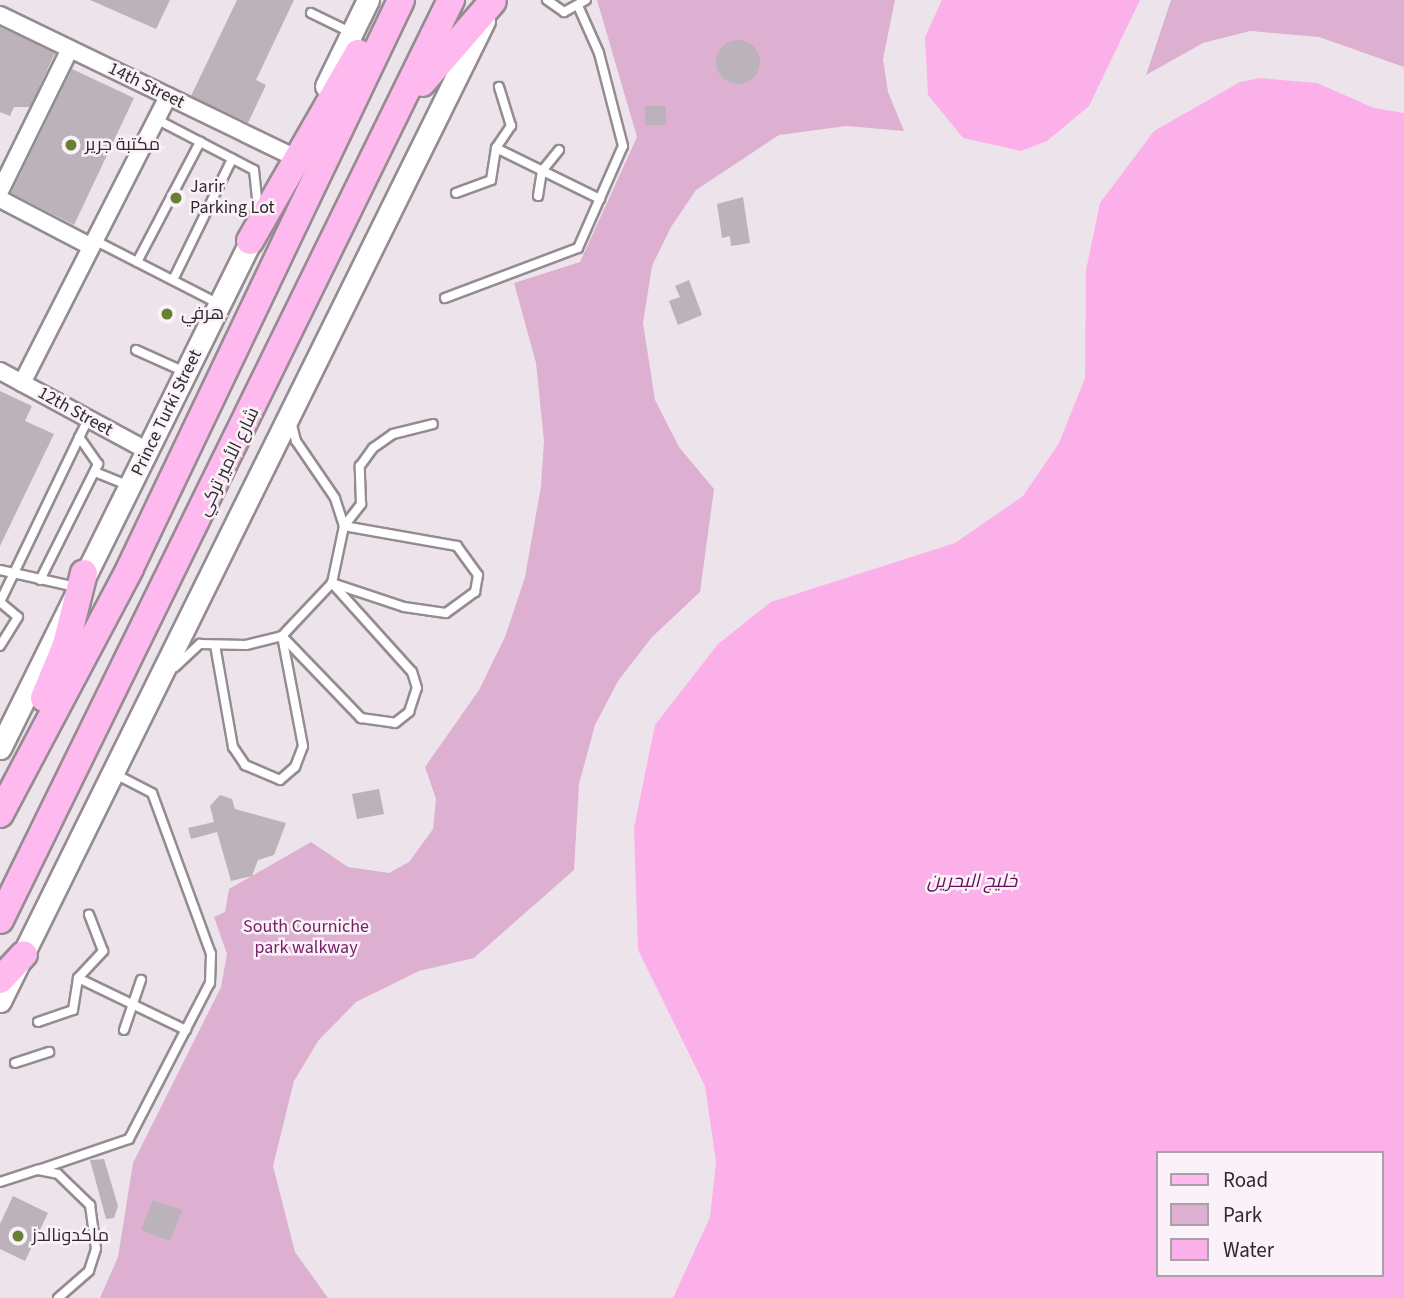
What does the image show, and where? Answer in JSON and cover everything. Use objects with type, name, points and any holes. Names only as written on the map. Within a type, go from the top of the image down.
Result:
[{"type":"main road","points":[[253,236],[389,0]]},
{"type":"main road","points":[[0,814],[130,568],[401,0]]},
{"type":"main road","name":"شارع الأمير تركي","points":[[0,920],[402,105],[451,0]]},
{"type":"main road","points":[[402,105],[493,1]]},
{"type":"main road","points":[[0,803],[66,645],[80,580]]},
{"type":"main road","points":[[0,980],[24,954]]},
{"type":"street","name":"Prince Turki Street","points":[[0,748],[80,580],[150,452],[368,0]]},
{"type":"street","points":[[0,1001],[493,1]]},
{"type":"street","name":"14th Street","points":[[0,15],[292,156]]},
{"type":"street","points":[[0,191],[70,49]]},
{"type":"street","points":[[22,383],[168,96]]},
{"type":"street","points":[[0,199],[92,243]]},
{"type":"street","name":"12th Street","points":[[0,371],[150,452]]},
{"type":"lane","points":[[547,0],[564,12],[579,8],[586,0]]},
{"type":"lane","points":[[445,298],[578,247],[623,146],[622,128],[579,8]]},
{"type":"lane","points":[[311,13],[352,33]]},
{"type":"lane","points":[[456,193],[491,180],[496,148],[511,126],[499,87]]},
{"type":"lane","points":[[156,119],[258,175],[253,236]]},
{"type":"lane","points":[[137,262],[200,142]]},
{"type":"lane","points":[[496,148],[600,199]]},
{"type":"lane","points":[[538,196],[542,171],[559,150]]},
{"type":"lane","points":[[173,280],[232,159]]},
{"type":"lane","points":[[92,243],[137,262],[220,304]]},
{"type":"lane","points":[[136,350],[187,373]]},
{"type":"lane","points":[[289,415],[296,441],[335,498],[344,526]]},
{"type":"lane","points":[[0,646],[18,617],[0,602],[88,419]]},
{"type":"lane","points":[[152,693],[188,650],[282,636],[332,583],[344,526],[361,504],[360,466],[373,447],[393,434],[433,424]]},
{"type":"lane","points":[[40,580],[95,472],[96,455],[79,438]]},
{"type":"lane","points":[[95,472],[131,486]]},
{"type":"lane","points":[[332,583],[404,607],[446,613],[475,592],[478,575],[457,546],[344,526]]},
{"type":"lane","points":[[0,570],[11,576],[40,580],[80,580]]},
{"type":"lane","points":[[282,636],[361,718],[395,723],[409,712],[417,688],[412,672],[332,583]]},
{"type":"lane","points":[[215,645],[233,747],[245,765],[280,780],[295,767],[303,746],[282,636]]},
{"type":"lane","points":[[0,1182],[129,1139],[210,983],[211,954],[152,793],[112,772]]},
{"type":"lane","points":[[38,1022],[74,1010],[78,978],[103,951],[89,915]]},
{"type":"lane","points":[[78,978],[186,1030]]},
{"type":"lane","points":[[124,1030],[129,1002],[141,980]]},
{"type":"lane","points":[[15,1063],[49,1052]]},
{"type":"lane","points":[[38,1170],[76,1187],[97,1226],[89,1271],[58,1298]]},
{"type":"green space","name":"South Courniche park walkway","points":[[597,0],[895,0],[883,59],[888,92],[904,131],[846,126],[779,135],[696,190],[671,227],[652,266],[643,323],[655,400],[679,447],[714,489],[700,592],[652,637],[618,681],[595,725],[579,784],[574,870],[474,958],[419,971],[356,1002],[318,1041],[294,1081],[273,1166],[295,1252],[328,1298],[100,1298],[118,1257],[133,1163],[221,987],[227,954],[214,917],[225,912],[229,889],[311,842],[348,867],[389,873],[409,862],[433,829],[436,799],[425,767],[479,690],[505,637],[525,577],[541,486],[544,441],[536,363],[514,283],[580,262],[637,137]]},
{"type":"green space","points":[[1171,0],[1404,0],[1404,67],[1319,37],[1250,31],[1203,43],[1146,75]]},
{"type":"water","points":[[942,0],[1140,0],[1089,106],[1047,141],[1021,151],[963,138],[928,95],[925,37]]},
{"type":"water","name":"خليج البحرين","points":[[1260,78],[1317,83],[1374,108],[1404,113],[1404,1298],[673,1298],[710,1217],[716,1162],[705,1086],[638,950],[634,828],[655,725],[718,644],[771,602],[955,543],[1023,496],[1059,443],[1085,378],[1086,270],[1100,203],[1154,131],[1240,82]]},
{"type":"building","points":[[90,0],[170,0],[156,29]]},
{"type":"building","points":[[237,0],[294,0],[256,80],[266,85],[248,123],[191,96]]},
{"type":"building","points":[[0,27],[55,53],[30,107],[14,107],[10,116],[0,112]]},
{"type":"building","points":[[738,40],[747,41],[754,46],[759,53],[759,71],[754,78],[747,83],[738,84],[729,83],[722,78],[717,71],[716,62],[717,53],[722,46],[729,41]]},
{"type":"building","name":"مكتبة جرير","points":[[72,69],[134,98],[74,225],[11,193]]},
{"type":"building","points":[[645,106],[666,106],[666,125],[645,125]]},
{"type":"building","points":[[743,197],[750,243],[731,246],[730,236],[722,238],[717,204]]},
{"type":"building","points":[[689,280],[702,315],[678,325],[669,301],[680,297],[675,286]]},
{"type":"building","points":[[0,391],[32,406],[25,421],[54,434],[0,546]]},
{"type":"building","points":[[379,789],[384,814],[357,819],[352,794]]},
{"type":"building","points":[[220,795],[232,799],[235,809],[286,823],[274,855],[258,860],[252,876],[231,881],[217,832],[191,839],[188,828],[214,822],[210,806]]},
{"type":"building","points":[[104,1159],[118,1206],[114,1218],[106,1219],[90,1160]]},
{"type":"building","name":"ماكدونالدز","points":[[13,1196],[48,1213],[25,1261],[0,1249],[0,1224]]},
{"type":"building","points":[[153,1200],[182,1210],[170,1241],[141,1230]]},
{"type":"place","name":"مكتبة جرير","points":[[71,145]]},
{"type":"place","name":"Jarir Parking Lot","points":[[176,198]]},
{"type":"place","name":"هرفي","points":[[167,314]]},
{"type":"place","name":"ماكدونالدز","points":[[18,1236]]}]
